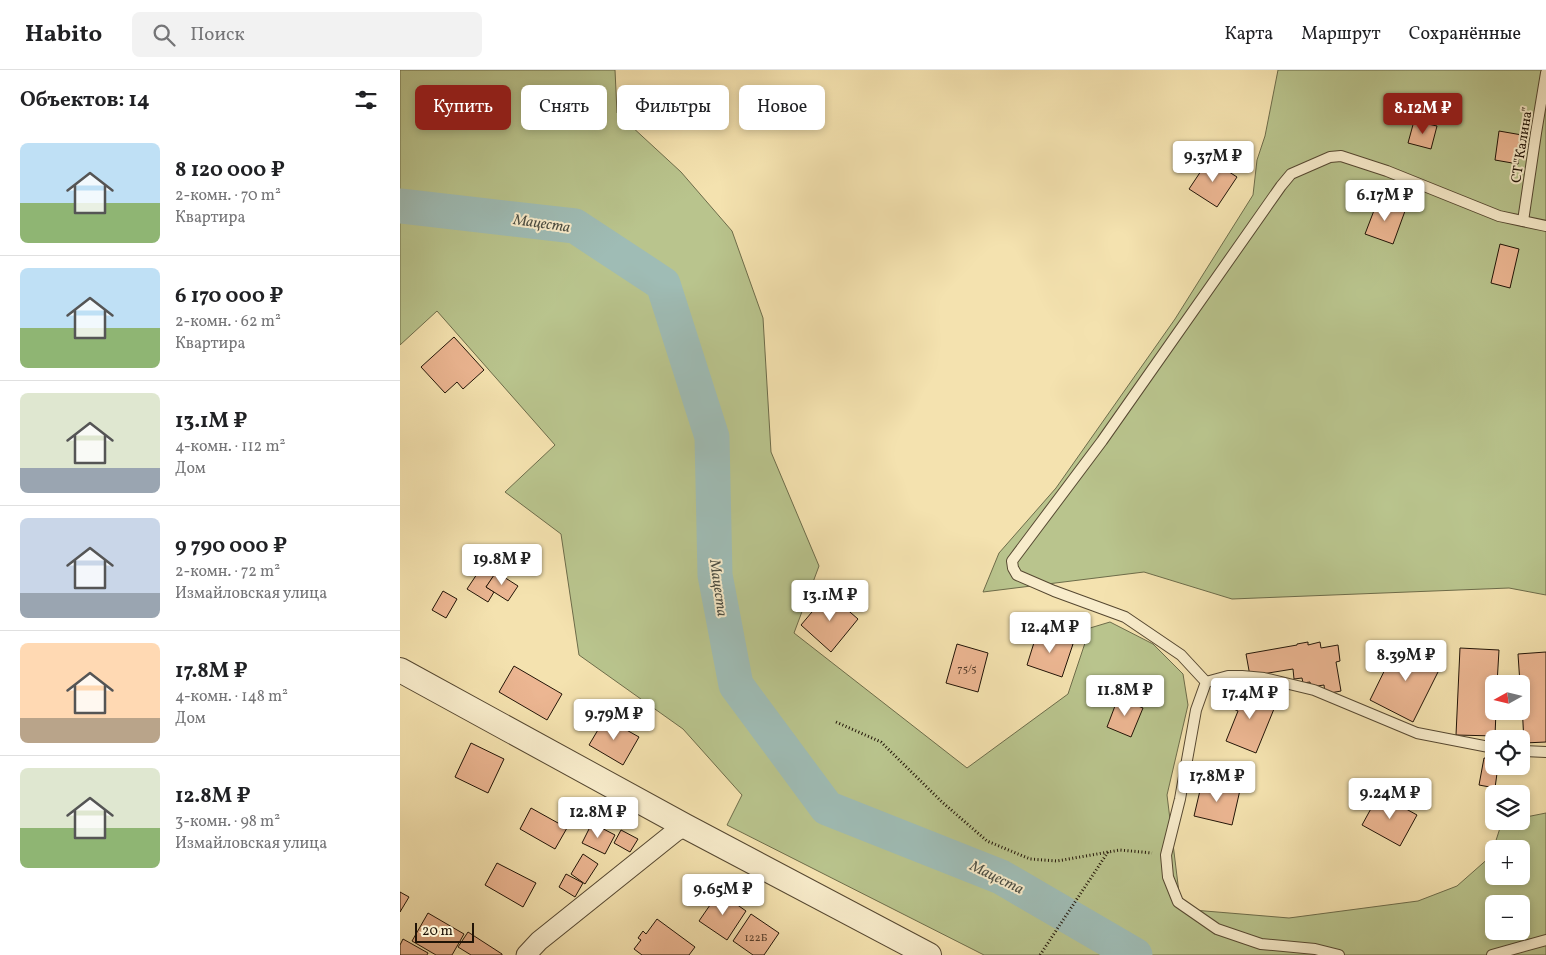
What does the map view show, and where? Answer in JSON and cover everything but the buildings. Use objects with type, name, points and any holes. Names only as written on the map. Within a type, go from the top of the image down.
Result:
[{"type":"street","points":[[400,670],[685,826],[929,955]]},
{"type":"street","points":[[526,955],[539,941],[685,826]]},
{"type":"lane","name":"СТ \"Калина\"","points":[[1523,221],[1546,73]]},
{"type":"lane","points":[[1206,682],[1181,655],[1126,617],[1054,591],[1017,575],[1012,561],[1102,440],[1282,186],[1291,174],[1330,157],[1341,156],[1387,171],[1499,216],[1546,226]]},
{"type":"lane","points":[[1206,682],[1228,676],[1264,678],[1314,690],[1417,733],[1485,746]]},
{"type":"lane","points":[[1206,682],[1196,710],[1180,800],[1166,854],[1168,876],[1178,902],[1217,929],[1261,944],[1315,949],[1339,955]]},
{"type":"lane","points":[[1530,751],[1546,752]]},
{"type":"lane","points":[[1492,955],[1546,940]]},
{"type":"path","points":[[836,722],[881,742],[942,802],[987,841],[1030,859],[1057,861],[1120,850],[1166,854]]},
{"type":"path","points":[[1040,955],[1109,852]]},
{"type":"green space","points":[[400,70],[615,70],[617,130],[635,130],[681,172],[732,231],[763,318],[771,452],[819,566],[794,633],[967,768],[1068,694],[1090,628],[1110,622],[1153,644],[1183,674],[1188,705],[1167,795],[1181,909],[1289,918],[1418,901],[1457,886],[1485,861],[1485,885],[1530,885],[1530,840],[1496,840],[1499,830],[1530,830],[1530,816],[1546,813],[1546,955],[984,955],[727,825],[742,795],[683,729],[579,655],[561,534],[505,492],[555,445],[437,311],[400,345]]},
{"type":"green space","points":[[1278,70],[1546,70],[1546,595],[1509,588],[1232,599],[1144,572],[983,592],[999,553],[1056,488],[1175,319],[1253,195],[1257,160],[1265,136]]},
{"type":"waterway","name":"Мацеста","points":[[400,206],[575,226],[663,284],[712,437],[715,575],[736,685],[827,808],[1001,877],[1135,955]]}]
